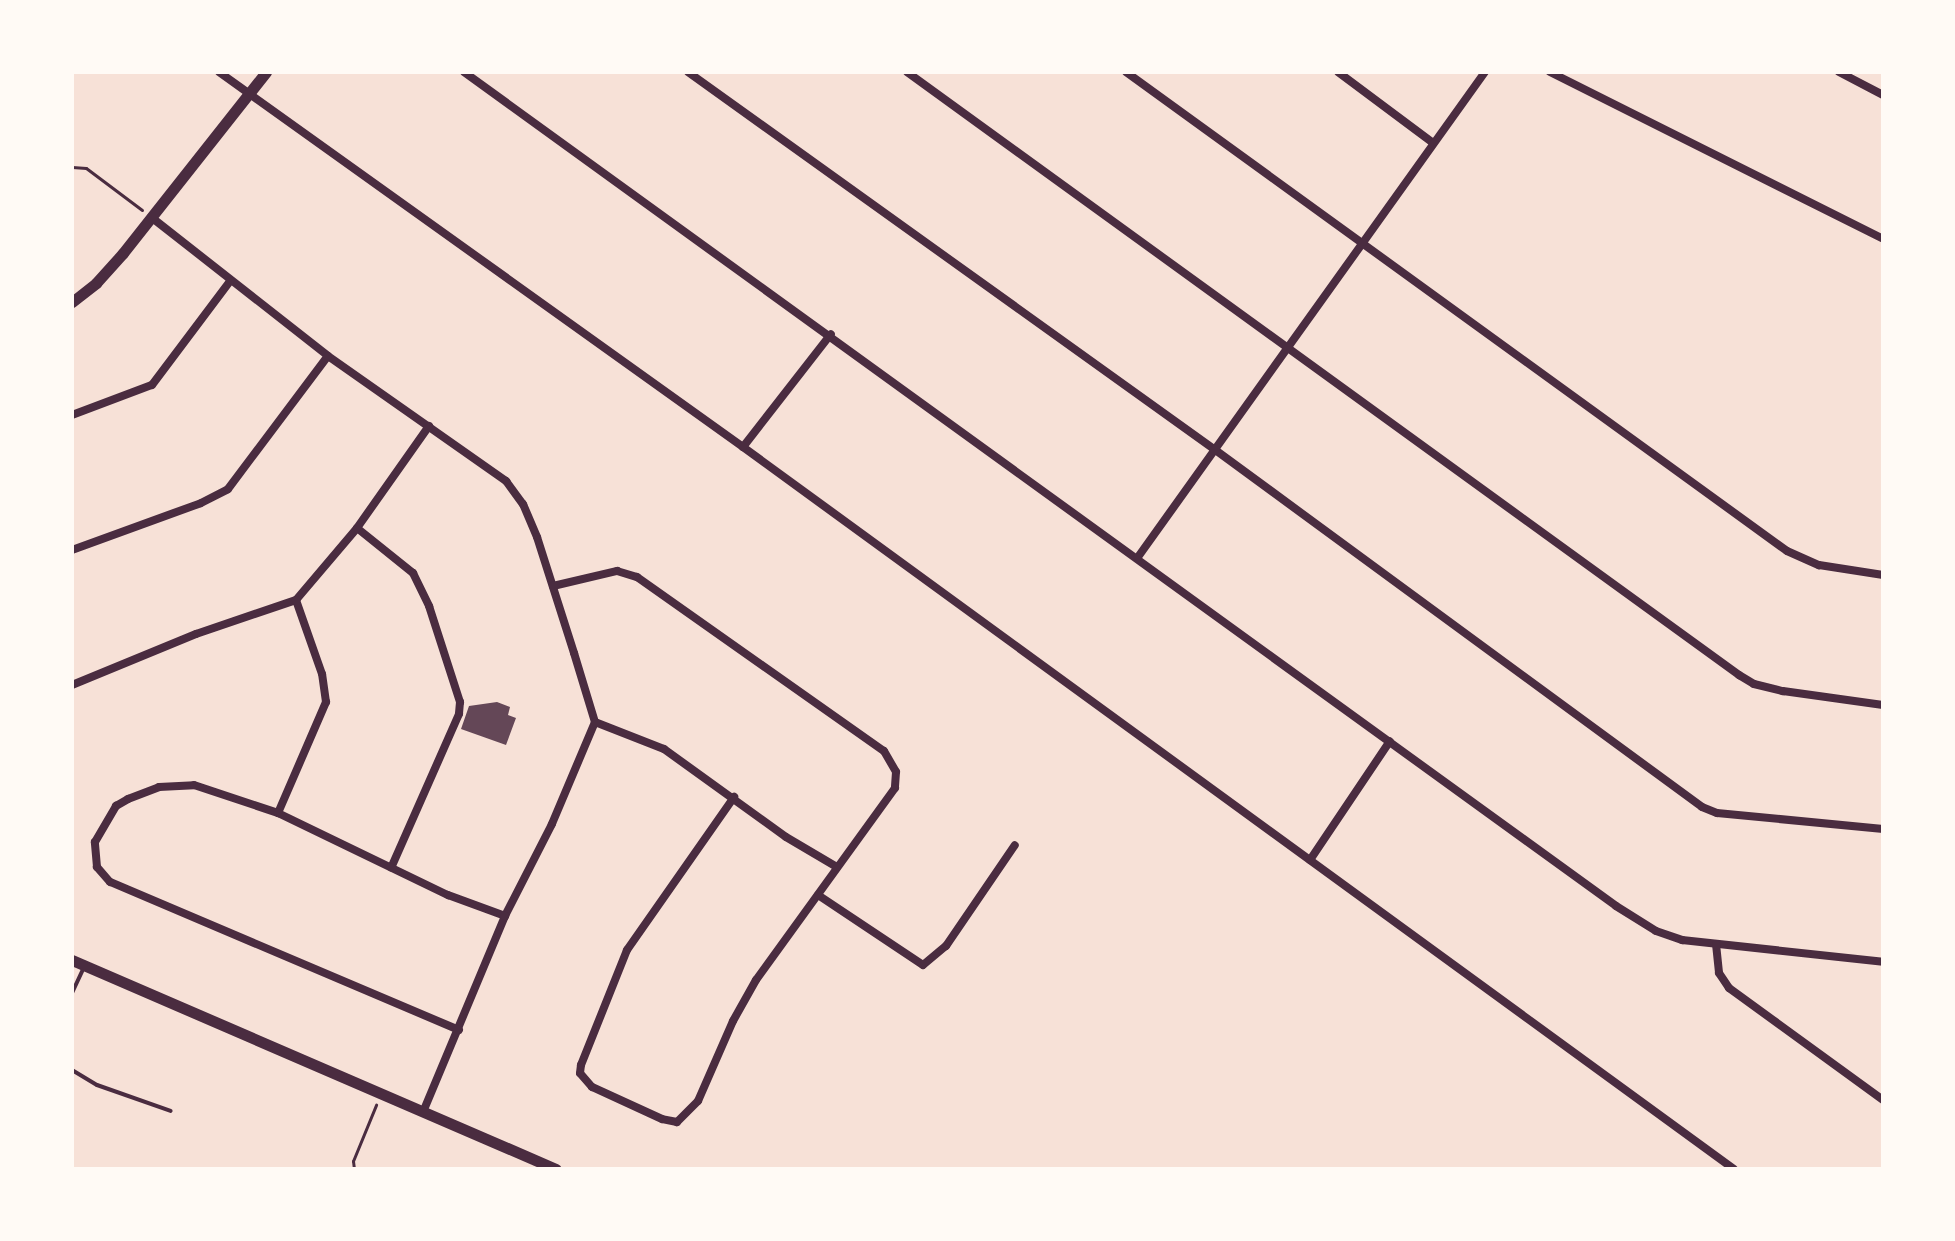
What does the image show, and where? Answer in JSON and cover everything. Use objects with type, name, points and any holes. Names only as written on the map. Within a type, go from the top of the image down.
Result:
[{"type":"street","points":[[219,72],[743,447],[1734,1169]]},
{"type":"street","points":[[72,302],[103,276],[266,72]]},
{"type":"street","points":[[464,72],[1656,931],[1682,940],[1883,962]]},
{"type":"street","points":[[688,72],[1214,449],[1702,807],[1717,813],[1883,829]]},
{"type":"street","points":[[907,72],[1739,675],[1754,684],[1783,691],[1883,705]]},
{"type":"street","points":[[1126,72],[1365,242],[1536,373],[1787,551],[1819,565],[1883,575]]},
{"type":"street","points":[[1338,72],[1432,142]]},
{"type":"street","points":[[1138,557],[1485,72]]},
{"type":"street","points":[[1550,72],[1883,239]]},
{"type":"street","points":[[1839,72],[1883,95]]},
{"type":"street","points":[[151,217],[328,356],[506,481],[523,504],[553,586],[595,722],[552,824],[505,916],[424,1110]]},
{"type":"street","points":[[72,415],[152,385],[230,281]]},
{"type":"street","points":[[743,447],[831,334]]},
{"type":"street","points":[[72,550],[201,503],[228,489],[328,356]]},
{"type":"street","points":[[72,685],[196,634],[296,600],[357,528],[429,426]]},
{"type":"street","points":[[357,528],[413,573],[429,606],[460,702],[459,714],[391,868]]},
{"type":"street","points":[[553,586],[617,571],[637,577],[884,751],[894,763],[895,788],[756,980],[733,1021],[698,1101],[688,1115],[677,1122],[622,1103],[586,1080],[580,1073],[581,1065],[627,950],[734,797]]},
{"type":"street","points":[[278,813],[326,702],[322,674],[296,600]]},
{"type":"street","points":[[595,722],[664,749],[786,837],[837,867]]},
{"type":"street","points":[[1310,860],[1390,741]]},
{"type":"street","points":[[459,1030],[110,882],[97,867],[95,842],[116,806],[159,787],[194,785],[278,813],[391,868],[505,916]]},
{"type":"street","points":[[818,895],[923,965],[946,946],[1015,845]]},
{"type":"street","points":[[1716,944],[1719,973],[1729,988],[1883,1100]]},
{"type":"street","points":[[72,960],[556,1169]]},
{"type":"lane","points":[[72,993],[85,965]]},
{"type":"lane","points":[[72,1070],[97,1085],[171,1111]]},
{"type":"path","points":[[72,167],[86,168],[151,217]]},
{"type":"path","points":[[354,1169],[353,1161],[381,1092]]},
{"type":"building","points":[[497,702],[510,707],[508,715],[516,718],[506,745],[461,729],[469,706]]}]
